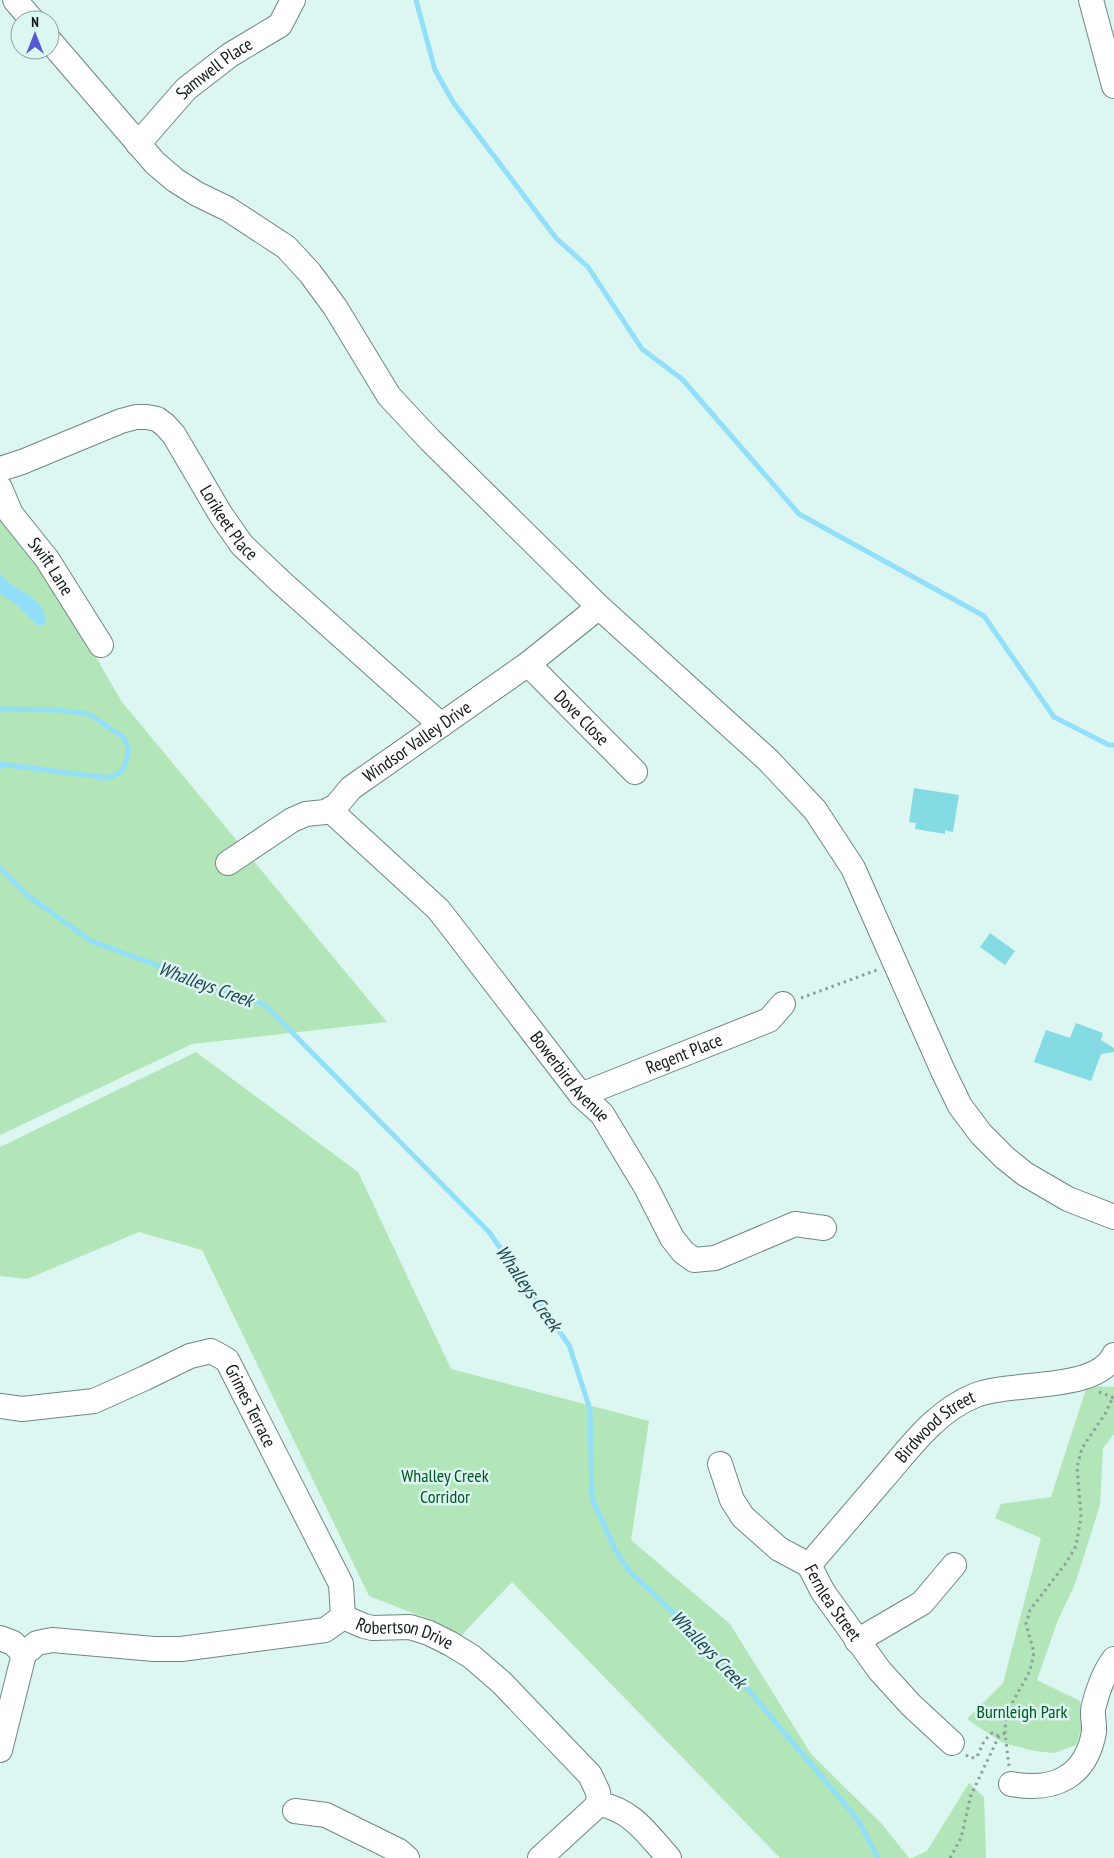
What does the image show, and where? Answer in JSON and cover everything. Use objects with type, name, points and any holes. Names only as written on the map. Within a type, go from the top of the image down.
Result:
[{"type":"street","points":[[15,0],[24,10]]},
{"type":"street","name":"Samwell Place","points":[[138,144],[186,89],[230,55],[280,25],[293,0]]},
{"type":"street","points":[[1091,0],[1114,86]]},
{"type":"street","points":[[60,53],[155,163],[175,180],[197,194],[228,209],[286,247],[310,273],[334,307],[389,396],[430,440],[599,607],[768,760],[815,810],[853,868],[942,1071],[960,1106],[981,1134],[1005,1158],[1040,1184],[1084,1206],[1114,1217]]},
{"type":"street","name":"Lorikeet Place","points":[[0,469],[31,459],[121,421],[136,417],[157,419],[174,436],[221,515],[242,545],[280,582],[440,725]]},
{"type":"street","name":"Swift Lane","points":[[0,488],[11,514],[48,559],[101,645]]},
{"type":"street","name":"Windsor Valley Drive","points":[[330,810],[336,806],[351,788],[528,664],[599,607]]},
{"type":"street","name":"Dove Close","points":[[528,664],[635,772]]},
{"type":"street","points":[[228,863],[292,820],[306,814],[330,810]]},
{"type":"street","name":"Bowerbird Avenue","points":[[330,810],[438,909],[581,1094],[602,1114],[646,1186],[672,1238],[683,1252],[694,1260],[715,1258],[795,1224],[824,1228]]},
{"type":"street","name":"Regent Place","points":[[581,1094],[769,1020],[783,1004]]},
{"type":"street","name":"Grimes Terrace","points":[[0,1406],[22,1409],[94,1401],[190,1356],[211,1351],[227,1360],[341,1584],[343,1616]]},
{"type":"street","name":"Birdwood Street","points":[[809,1566],[921,1435],[950,1408],[978,1394],[1074,1380],[1090,1375],[1112,1362]]},
{"type":"street","name":"Fernlea Street","points":[[720,1464],[732,1500],[743,1517],[779,1549],[809,1566],[823,1592],[894,1688],[952,1743]]},
{"type":"street","points":[[857,1640],[922,1603],[954,1565]]},
{"type":"street","name":"Robertson Drive","points":[[24,1654],[37,1643],[52,1640],[154,1649],[181,1649],[325,1630],[343,1616],[372,1628],[410,1627],[451,1644],[472,1658],[502,1683],[590,1775],[598,1792],[599,1804]]},
{"type":"street","points":[[0,1638],[13,1643],[24,1654],[0,1750]]},
{"type":"street","points":[[1012,1784],[1025,1787],[1045,1786],[1066,1779],[1080,1768],[1086,1757],[1094,1731],[1093,1706],[1114,1659]]},
{"type":"street","points":[[540,1858],[599,1804],[619,1809],[630,1816],[669,1858]]},
{"type":"street","points":[[295,1811],[326,1815],[399,1851],[407,1858]]},
{"type":"path","points":[[783,1004],[880,969]]},
{"type":"path","points":[[1012,1784],[1005,1733],[1006,1714],[1030,1671],[1034,1652],[1026,1624],[1030,1610],[1066,1563],[1076,1546],[1081,1517],[1078,1468],[1082,1448],[1105,1414],[1113,1397]]},
{"type":"path","points":[[952,1743],[971,1758],[977,1757],[984,1741],[992,1733],[1000,1736]]},
{"type":"path","points":[[950,1858],[961,1838],[971,1795],[1000,1736],[1005,1733]]},
{"type":"green space","points":[[0,492],[122,702],[387,1022],[192,1044],[0,1135]]},
{"type":"green space","name":"Whalley Creek Corridor","points":[[196,1052],[358,1172],[451,1369],[649,1421],[631,1540],[730,1624],[811,1754],[881,1823],[909,1858],[780,1858],[512,1582],[460,1637],[431,1620],[369,1596],[202,1250],[139,1232],[27,1279],[0,1276],[0,1147]]},
{"type":"green space","name":"Burnleigh Park","points":[[1087,1386],[1114,1387],[1114,1434],[1103,1448],[1100,1505],[1075,1584],[1058,1620],[1037,1680],[1080,1701],[1082,1727],[1076,1745],[1054,1753],[1034,1751],[1003,1743],[967,1719],[1003,1683],[1041,1538],[995,1518],[1001,1504],[1051,1497]]},
{"type":"green space","points":[[969,1783],[984,1797],[986,1858],[912,1858],[927,1851]]},
{"type":"water","points":[[0,574],[13,586],[37,601],[44,611],[45,625],[37,625],[16,604],[0,594]]},
{"type":"building","points":[[914,788],[959,795],[953,832],[945,830],[945,834],[915,829],[916,823],[909,822]]},
{"type":"building","points":[[990,933],[1015,951],[1005,965],[980,947]]},
{"type":"building","points":[[1076,1023],[1103,1033],[1101,1040],[1114,1048],[1114,1052],[1101,1054],[1091,1081],[1034,1062],[1046,1030],[1070,1038]]},
{"type":"waterway","points":[[416,0],[435,70],[453,102],[556,238],[588,267],[642,349],[682,379],[799,514],[984,616],[1054,717],[1109,745],[1114,745]]},
{"type":"waterway","name":"Whalleys Creek","points":[[0,709],[59,710],[89,714],[124,738],[129,751],[123,770],[109,778],[1,764],[0,767]]},
{"type":"waterway","name":"Whalleys Creek","points":[[0,868],[27,895],[91,941],[265,1005],[489,1232],[569,1345],[590,1409],[592,1498],[615,1550],[630,1572],[719,1655],[858,1820],[878,1858]]}]
